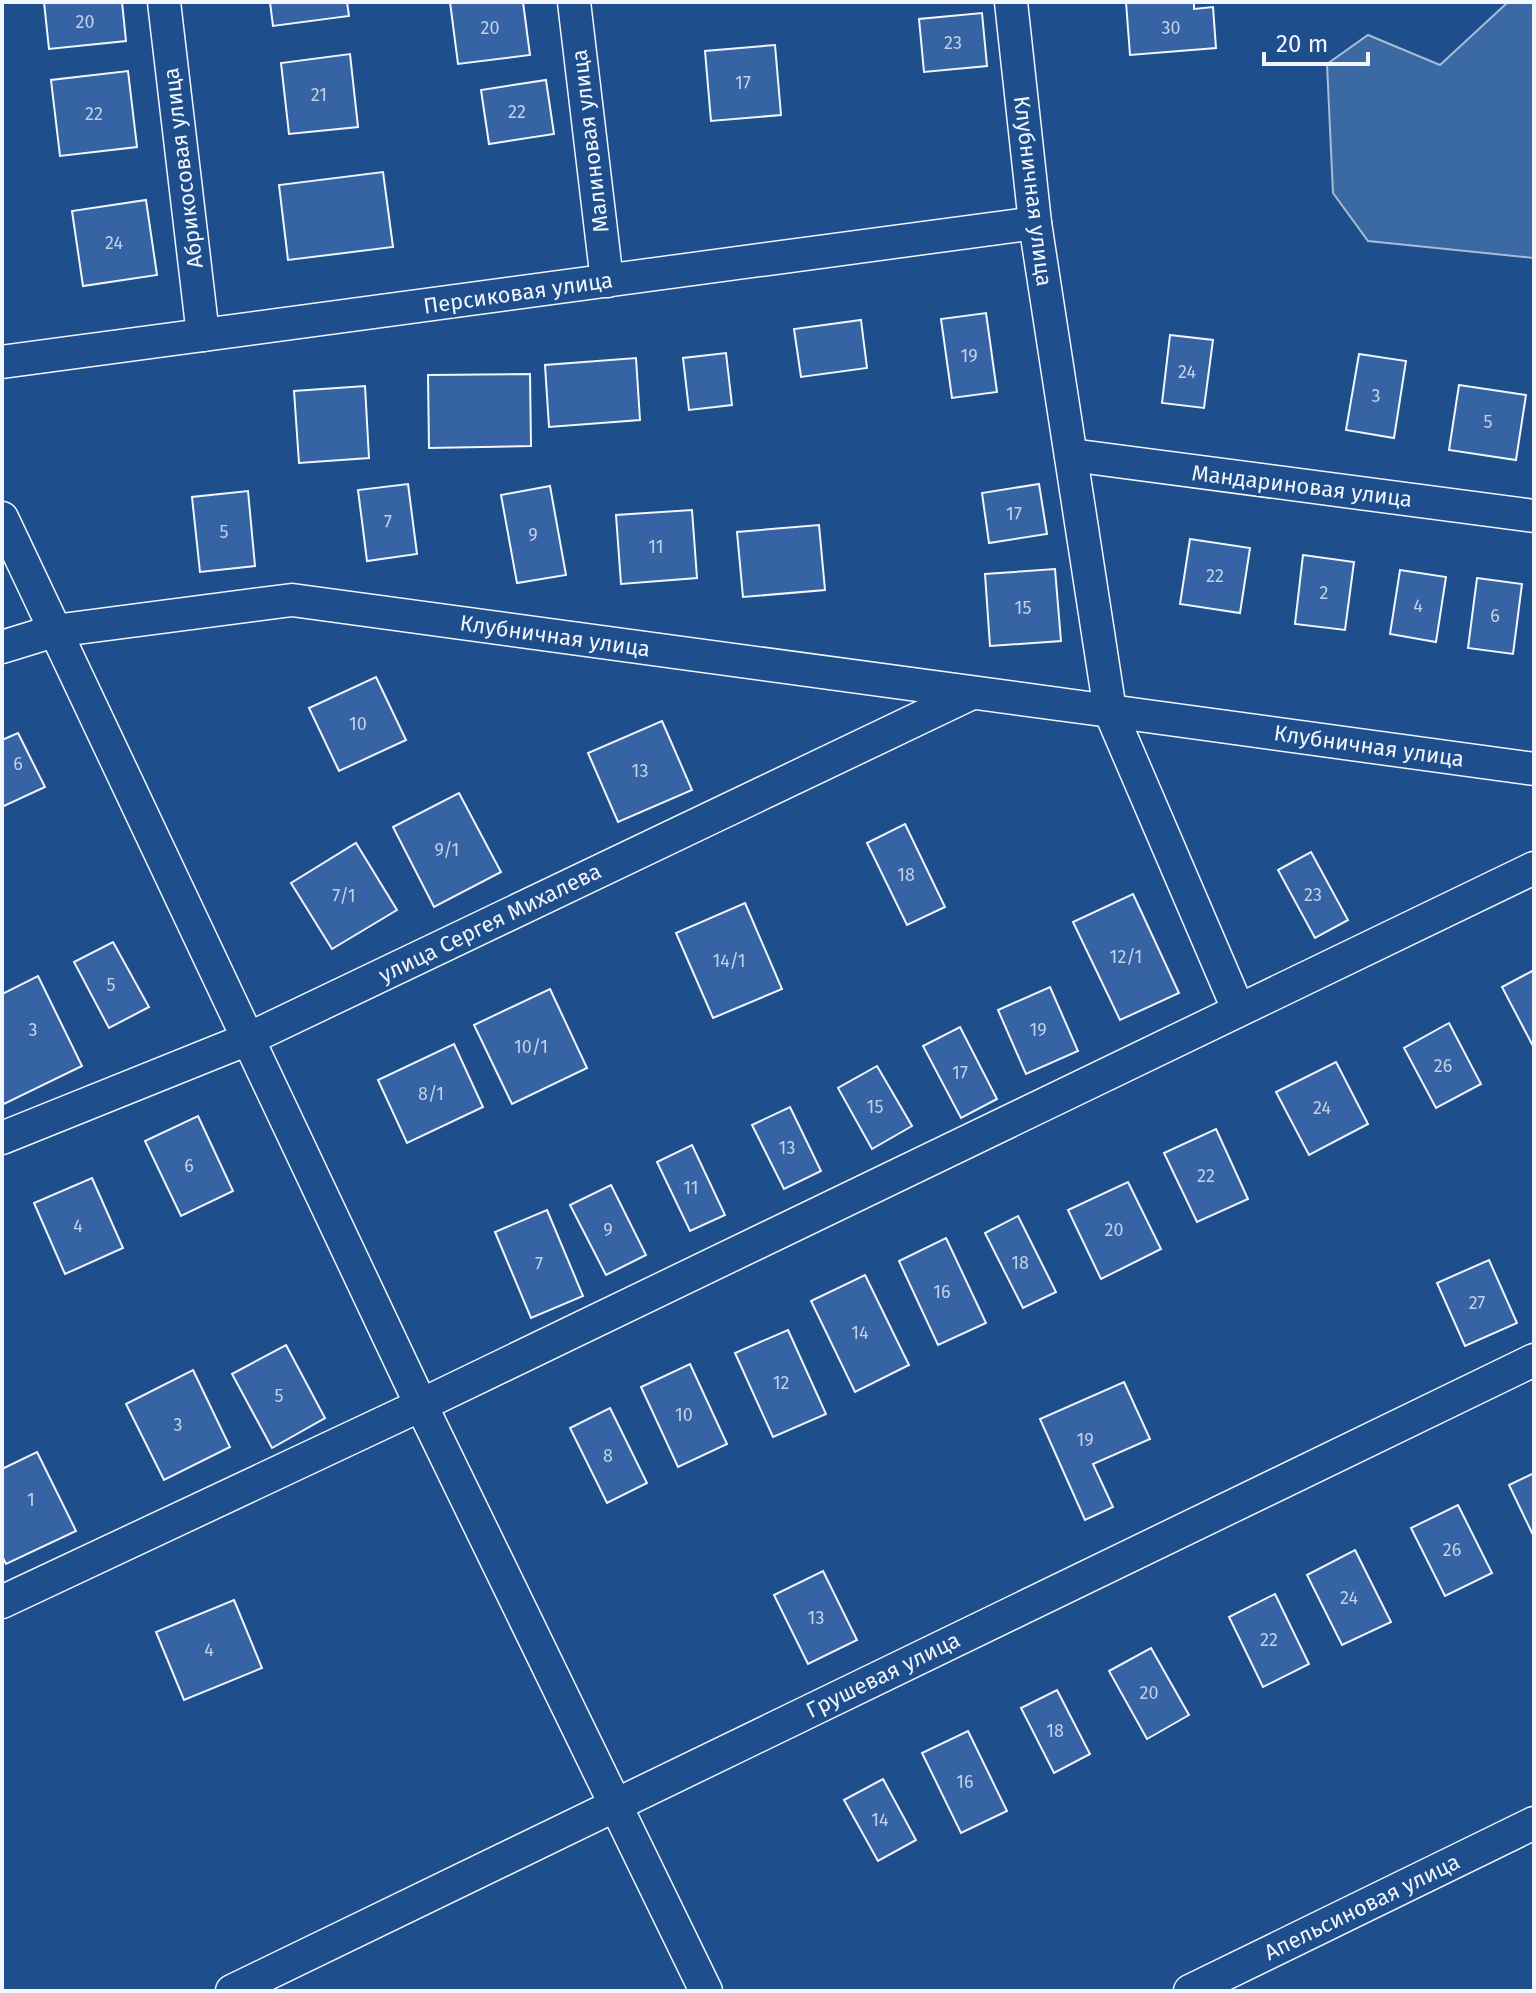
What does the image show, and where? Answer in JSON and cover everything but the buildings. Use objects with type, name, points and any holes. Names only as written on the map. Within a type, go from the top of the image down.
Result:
[{"type":"street","name":"Абрикосовая улица","points":[[164,2],[203,335]]},
{"type":"street","name":"Малиновая улица","points":[[574,2],[607,281]]},
{"type":"street","name":"Клубничная улица","points":[[1011,2],[1035,223],[1110,711]]},
{"type":"street","name":"Персиковая улица","points":[[2,362],[1035,223]]},
{"type":"street","name":"Мандариновая улица","points":[[1071,455],[1534,516]]},
{"type":"street","points":[[2,518],[421,1405],[706,1991]]},
{"type":"street","name":"Клубничная улица","points":[[2,647],[54,631],[292,600],[1534,769]]},
{"type":"street","name":"улица Сергея Михалева","points":[[2,1138],[248,1039],[972,693]]},
{"type":"street","points":[[1110,711],[1238,1009]]},
{"type":"street","points":[[2,1602],[421,1405],[1534,868]]},
{"type":"street","name":"Грушевая улица","points":[[232,1991],[1534,1360]]},
{"type":"street","name":"Апельсиновая улица","points":[[1190,1991],[1534,1823]]},
{"type":"water","points":[[1508,2],[1534,2],[1534,258],[1368,241],[1333,193],[1327,64],[1368,35],[1440,65]]}]
